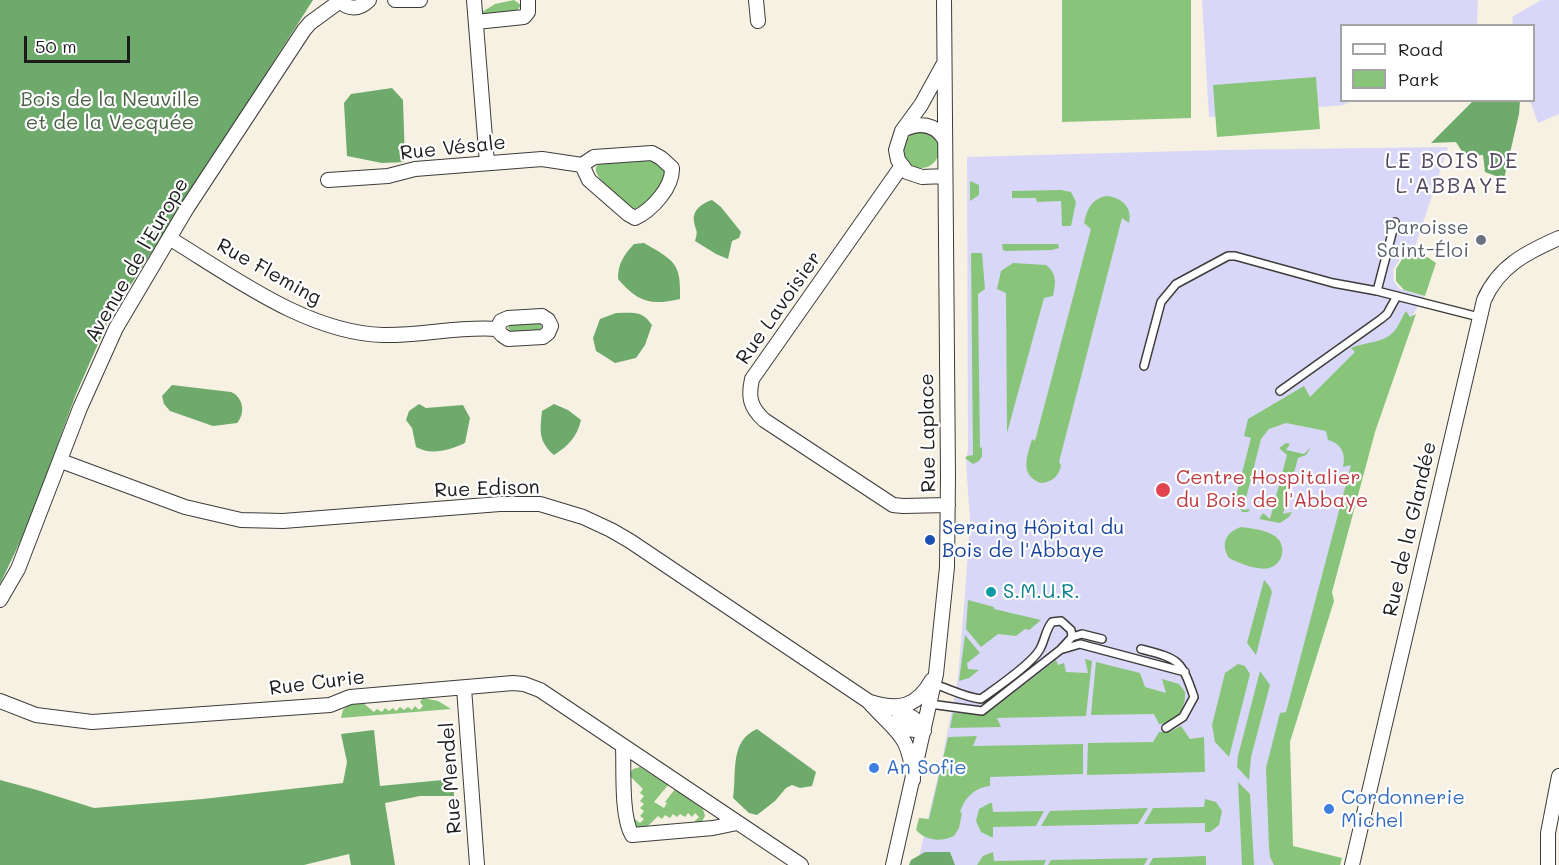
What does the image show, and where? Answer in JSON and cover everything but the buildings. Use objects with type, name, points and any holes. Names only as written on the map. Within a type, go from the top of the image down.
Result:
[{"type":"street","points":[[339,1],[356,8],[369,0]]},
{"type":"street","points":[[395,0],[420,0]]},
{"type":"street","points":[[474,0],[487,163]]},
{"type":"street","points":[[476,22],[524,17],[528,12],[528,0]]},
{"type":"street","points":[[756,0],[758,21]]},
{"type":"street","name":"Rue Laplace","points":[[893,865],[935,679],[944,603],[948,505],[944,0]]},
{"type":"street","name":"Avenue de l'Europe","points":[[0,600],[18,569],[80,408],[116,328],[169,238],[304,30],[309,23],[339,1]]},
{"type":"street","name":"Rue Laplace","points":[[902,167],[896,150],[897,141],[921,105],[944,61]]},
{"type":"street","points":[[903,130],[910,126],[923,125],[936,130],[945,140]]},
{"type":"street","name":"Rue Vésale","points":[[328,180],[388,176],[415,169],[542,159],[582,165],[594,156],[652,153],[672,168],[673,176],[670,185],[645,213],[635,218],[589,180],[582,165]]},
{"type":"street","points":[[902,167],[914,176],[945,176]]},
{"type":"street","name":"Rue Lavoisier","points":[[902,167],[752,379],[749,392],[750,402],[764,420],[893,505],[948,505]]},
{"type":"street","name":"Rue Fleming","points":[[169,238],[298,314],[347,331],[383,335],[497,328]]},
{"type":"street","name":"Rue de la Glandée","points":[[1352,865],[1479,317],[1487,294],[1509,265],[1559,238]]},
{"type":"street","name":"Rue Edison","points":[[61,461],[193,509],[241,520],[283,521],[500,504],[540,504],[558,508],[621,535],[868,701],[890,714],[910,716],[924,731]]},
{"type":"street","points":[[913,780],[907,746],[890,714],[914,702],[935,679]]},
{"type":"street","name":"Rue Curie","points":[[0,701],[36,715],[92,722],[330,705],[350,697],[513,683],[531,686],[801,865]]},
{"type":"street","name":"Rue Mendel","points":[[464,688],[477,865]]},
{"type":"street","points":[[623,746],[626,816],[632,835],[713,828],[737,823]]},
{"type":"street","points":[[1548,865],[1550,817],[1559,776]]},
{"type":"lane","points":[[1377,291],[1395,222]]},
{"type":"lane","points":[[1144,366],[1161,302],[1176,284],[1228,256],[1479,317]]},
{"type":"lane","points":[[1280,391],[1381,319],[1387,314],[1397,296]]},
{"type":"lane","points":[[935,679],[966,697],[981,699],[1032,659],[1040,649],[1052,622],[1061,621],[1071,630],[1072,637]]},
{"type":"lane","points":[[930,704],[982,711],[1060,650],[1072,637],[1082,634],[1102,639]]},
{"type":"lane","points":[[1060,650],[1080,644],[1185,672]]},
{"type":"lane","points":[[1141,649],[1169,656],[1179,664],[1185,672],[1194,697],[1183,717],[1166,728]]},
{"type":"shaded area","points":[[1202,0],[1478,0],[1477,24],[1340,24],[1340,102],[1350,102],[1343,105],[1209,117]]},
{"type":"shaded area","points":[[1541,0],[1559,0],[1559,114],[1538,123],[1530,102],[1535,102],[1535,24],[1513,24],[1512,17]]},
{"type":"shaded area","name":"Centre Hospitalier du Bois de l'Abbaye","points":[[1448,147],[1415,247],[1409,245],[1393,270],[1394,282],[1400,289],[1424,296],[1414,313],[1373,431],[1288,742],[1292,846],[1339,865],[917,865],[943,755],[958,678],[966,581],[970,519],[966,462],[968,448],[967,157]]},
{"type":"green space","name":"Bois de la Neuville et de la Vecquée","points":[[0,0],[313,0],[109,319],[76,394],[28,525],[0,584]]},
{"type":"green space","points":[[514,0],[521,5],[517,11],[485,14],[482,12],[495,4]]},
{"type":"green space","points":[[1062,0],[1191,0],[1191,118],[1062,122]]},
{"type":"green space","points":[[1316,77],[1320,129],[1217,137],[1213,85]]},
{"type":"green space","points":[[392,88],[403,100],[405,162],[382,163],[347,156],[344,103],[351,94]]},
{"type":"green space","points":[[1472,102],[1520,102],[1504,179],[1485,172],[1483,155],[1465,156],[1456,142],[1431,143]]},
{"type":"green space","points":[[921,132],[934,137],[939,150],[934,163],[921,168],[908,163],[903,150],[908,137]]},
{"type":"green space","points":[[643,159],[657,162],[666,172],[655,194],[636,209],[611,191],[596,170],[597,165],[604,162]]},
{"type":"green space","points":[[970,181],[979,185],[979,195],[970,201]]},
{"type":"green space","points":[[1061,190],[1071,192],[1076,202],[1071,226],[1062,226],[1061,201],[1037,202],[1036,198],[1012,198],[1012,191]]},
{"type":"green space","points":[[1106,196],[1116,198],[1125,204],[1129,212],[1129,223],[1122,218],[1059,462],[1060,469],[1052,480],[1041,483],[1034,480],[1027,470],[1028,452],[1032,439],[1035,441],[1091,229],[1084,223],[1085,218],[1093,202]]},
{"type":"green space","points":[[712,200],[721,207],[741,232],[739,238],[732,241],[728,259],[695,241],[696,210]]},
{"type":"green space","points":[[644,243],[663,254],[674,264],[679,278],[680,299],[660,302],[645,300],[632,293],[618,279],[620,264],[627,252],[634,244]]},
{"type":"green space","points":[[1002,244],[1058,244],[1059,248],[1006,251],[1003,250]]},
{"type":"green space","points":[[1409,248],[1417,250],[1436,263],[1425,296],[1404,290],[1396,281],[1396,269]]},
{"type":"green space","points":[[971,253],[982,253],[985,289],[978,294],[980,448],[982,447],[982,456],[973,464],[965,458],[973,455]]},
{"type":"green space","points":[[1013,263],[1046,265],[1054,275],[1055,282],[1053,296],[1044,298],[1007,433],[1006,293],[997,289],[1001,271]]},
{"type":"green space","points":[[1406,311],[1410,317],[1416,314],[1375,432],[1332,592],[1334,601],[1290,742],[1293,846],[1342,858],[1340,865],[1274,865],[1269,848],[1266,768],[1280,713],[1286,712],[1351,465],[1343,467],[1342,450],[1337,444],[1328,440],[1326,431],[1286,423],[1269,429],[1261,439],[1243,510],[1250,509],[1248,512],[1242,512],[1235,500],[1251,438],[1244,436],[1248,419],[1304,386],[1310,397],[1355,352],[1351,348],[1375,342],[1392,334]]},
{"type":"green space","points":[[616,313],[641,315],[652,325],[645,345],[636,358],[615,363],[596,351],[593,338],[600,319]]},
{"type":"green space","points":[[540,323],[542,328],[538,330],[512,332],[508,328],[510,324]]},
{"type":"green space","points":[[172,385],[231,392],[241,401],[242,415],[237,423],[213,426],[170,411],[164,404],[162,396]]},
{"type":"green space","points":[[419,404],[426,408],[463,405],[470,418],[465,443],[434,452],[416,447],[412,428],[406,420],[409,411]]},
{"type":"green space","points":[[554,404],[568,410],[581,420],[571,440],[554,455],[545,445],[541,430],[542,411]]},
{"type":"green space","points":[[1286,443],[1290,444],[1286,450],[1304,454],[1311,447],[1306,455],[1298,458],[1283,514],[1292,512],[1280,523],[1259,519],[1263,513],[1270,519],[1287,455],[1279,448]]},
{"type":"green space","points":[[1241,527],[1270,533],[1278,538],[1282,553],[1274,566],[1260,568],[1229,558],[1225,548],[1226,539],[1228,535]]},
{"type":"green space","points":[[1264,580],[1272,592],[1256,655],[1247,643]]},
{"type":"green space","points":[[968,600],[994,607],[994,609],[1041,620],[1029,630],[1025,629],[1016,636],[998,634],[981,647],[966,629]]},
{"type":"green space","points":[[965,635],[980,653],[967,663],[968,669],[979,670],[969,678],[959,681]]},
{"type":"green space","points":[[1085,659],[1092,661],[1086,716],[997,718],[1001,727],[950,728],[953,713],[980,714],[990,711],[1056,660],[1058,665],[1064,663],[1066,672],[1088,673]]},
{"type":"green space","points":[[1096,662],[1140,673],[1145,687],[1166,693],[1162,679],[1179,684],[1185,692],[1182,709],[1175,718],[1159,724],[1154,714],[1091,715]]},
{"type":"green space","points":[[1238,664],[1245,666],[1250,674],[1229,757],[1215,742],[1212,725],[1225,673]]},
{"type":"green space","points":[[1260,671],[1270,685],[1251,757],[1249,780],[1237,767],[1238,756]]},
{"type":"green space","points":[[423,698],[438,701],[451,709],[341,718],[343,710],[348,705],[363,703],[374,712],[377,709],[382,712],[385,708],[389,711],[393,708],[396,711],[400,707],[404,710],[408,707],[412,710],[415,706],[419,710],[423,706],[420,702]]},
{"type":"green space","points":[[1181,726],[1190,739],[1204,737],[1205,772],[1087,775],[1088,743],[1153,742],[1159,732],[1169,732]]},
{"type":"green space","points":[[757,729],[816,772],[812,786],[800,788],[792,785],[786,788],[775,801],[757,815],[749,813],[733,798],[738,750],[748,734]]},
{"type":"green space","points":[[374,730],[380,786],[453,779],[454,796],[420,796],[385,803],[395,865],[351,865],[349,854],[304,865],[0,865],[0,780],[94,808],[203,799],[343,783],[347,762],[341,734]]},
{"type":"green space","points":[[977,736],[973,746],[1083,744],[1083,774],[990,777],[990,786],[975,791],[965,802],[960,812],[962,813],[959,828],[954,836],[939,840],[920,834],[916,830],[919,818],[929,819],[948,737]]},
{"type":"green space","points":[[640,767],[668,785],[654,802],[664,808],[667,803],[665,802],[675,789],[703,809],[705,816],[701,823],[691,825],[699,817],[695,813],[692,817],[688,813],[685,817],[680,814],[677,817],[673,814],[670,818],[665,815],[662,819],[658,816],[644,828],[638,827],[632,817],[640,823],[644,819],[640,816],[644,811],[640,808],[644,804],[640,801],[644,796],[640,793],[643,789],[629,775],[633,769]]},
{"type":"green space","points":[[1238,782],[1250,794],[1254,865],[1242,865]]},
{"type":"green space","points":[[1205,799],[1216,802],[1222,811],[1219,825],[1210,832],[1205,832],[1205,823],[1144,824],[1153,808],[1204,807]]},
{"type":"green space","points":[[992,803],[993,812],[1044,811],[1036,826],[993,827],[993,837],[991,837],[981,832],[976,821],[979,809]]},
{"type":"green space","points":[[1148,808],[1138,824],[1041,826],[1050,811]]},
{"type":"green space","points":[[925,852],[950,852],[955,865],[909,865],[911,860]]},
{"type":"green space","points":[[993,852],[994,861],[1046,860],[1044,865],[977,865],[983,856]]},
{"type":"green space","points":[[1206,856],[1206,865],[1149,865],[1153,858]]},
{"type":"green space","points":[[1148,858],[1144,865],[1048,865],[1051,860]]},
{"type":"place","name":"Paroisse Saint-Éloi","points":[[1481,240]]},
{"type":"place","name":"Centre Hospitalier du Bois de l'Abbaye","points":[[1163,490]]},
{"type":"place","name":"Seraing Hôpital du Bois de l'Abbaye","points":[[930,540]]},
{"type":"place","name":"S.M.U.R.","points":[[991,592]]},
{"type":"place","name":"An Sofie","points":[[874,768]]},
{"type":"place","name":"Cordonnerie Michel","points":[[1329,809]]},
{"type":"district","name":"LE BOIS DE L'ABBAYE","points":[[1452,174]]}]
